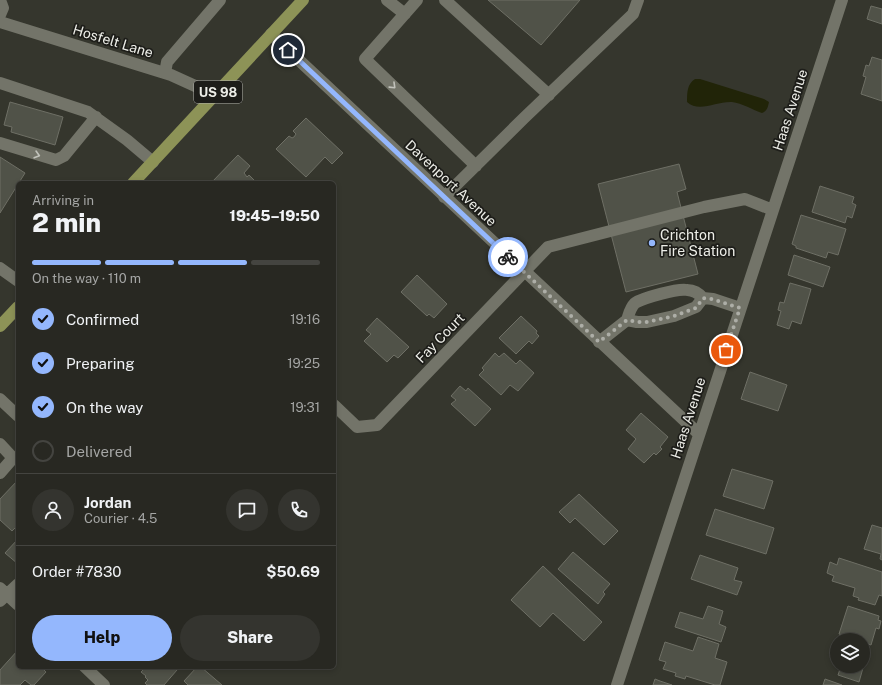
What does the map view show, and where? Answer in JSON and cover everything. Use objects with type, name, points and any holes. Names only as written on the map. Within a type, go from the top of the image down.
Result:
[{"type":"main road","name":"US 98","points":[[135,181],[303,0]]},
{"type":"main road","points":[[0,326],[16,309]]},
{"type":"street","points":[[165,74],[167,62],[220,0]]},
{"type":"street","points":[[387,0],[404,14]]},
{"type":"street","points":[[417,0],[365,59],[476,166]]},
{"type":"street","points":[[445,0],[549,95]]},
{"type":"street","points":[[444,197],[633,14],[638,0]]},
{"type":"street","name":"Haas Avenue","points":[[617,685],[842,0]]},
{"type":"street","name":"Hosfelt Lane","points":[[0,22],[165,74],[215,95]]},
{"type":"street","name":"Davenport Avenue","points":[[271,34],[699,434]]},
{"type":"street","points":[[0,83],[88,112],[127,140],[153,162]]},
{"type":"street","points":[[0,143],[56,160],[64,156],[96,118]]},
{"type":"street","name":"Fay Court","points":[[336,407],[357,427],[377,425],[548,247],[704,207],[745,199],[773,210]]},
{"type":"street","points":[[0,268],[16,280]]},
{"type":"street","points":[[599,342],[627,320],[629,311],[634,304],[650,297],[685,289],[697,292],[703,298],[712,299],[740,308]]},
{"type":"street","points":[[627,320],[647,322],[674,316],[696,308],[703,298]]},
{"type":"street","points":[[0,399],[16,411]]},
{"type":"street","points":[[0,444],[13,458],[0,472]]},
{"type":"street","points":[[16,585],[2,594],[16,604]]},
{"type":"street","points":[[87,669],[104,685]]},
{"type":"shaded area","points":[[695,79],[700,79],[764,99],[769,102],[768,107],[762,113],[744,105],[732,102],[703,107],[692,105],[687,102],[687,92],[690,83]]},
{"type":"building","points":[[488,0],[580,0],[541,45]]},
{"type":"building","points":[[871,6],[882,9],[882,24],[867,19]]},
{"type":"building","points":[[872,57],[882,60],[882,101],[861,94],[866,77],[863,76],[866,65],[869,66]]},
{"type":"building","points":[[10,102],[63,117],[55,145],[11,132],[12,127],[4,125]]},
{"type":"building","points":[[306,118],[343,153],[332,164],[325,157],[306,177],[276,149],[289,136],[292,138],[294,137],[296,134],[293,131]]},
{"type":"building","points":[[238,155],[250,166],[244,173],[247,177],[249,175],[255,181],[213,181]]},
{"type":"building","points":[[0,157],[25,173],[20,181],[16,181],[16,187],[0,213]]},
{"type":"building","name":"Crichton Fire Station","points":[[679,164],[686,189],[677,192],[698,274],[626,292],[598,184]]},
{"type":"building","points":[[820,186],[854,197],[852,203],[856,205],[852,218],[847,216],[845,223],[812,212]]},
{"type":"building","points":[[801,215],[846,229],[838,255],[828,252],[826,258],[796,248],[796,246],[792,244]]},
{"type":"building","points":[[794,255],[830,267],[823,287],[788,275]]},
{"type":"building","points":[[417,275],[447,304],[434,318],[429,314],[427,316],[401,292]]},
{"type":"building","points":[[790,283],[811,289],[801,324],[792,321],[789,329],[777,325],[781,311],[778,310],[780,302],[784,303]]},
{"type":"building","points":[[521,316],[537,331],[536,333],[539,336],[532,344],[529,341],[516,354],[499,338]]},
{"type":"building","points":[[377,318],[409,347],[398,358],[394,355],[387,362],[364,341],[371,334],[366,330]]},
{"type":"building","points":[[495,353],[499,357],[504,353],[516,364],[520,360],[534,373],[518,391],[510,385],[501,395],[479,375],[484,370],[482,368]]},
{"type":"building","points":[[750,372],[787,385],[778,411],[741,399]]},
{"type":"building","points":[[460,386],[466,391],[468,388],[491,409],[475,426],[451,404],[456,400],[451,396]]},
{"type":"building","points":[[641,413],[668,437],[660,447],[662,449],[656,455],[654,453],[644,463],[628,449],[636,439],[626,430]]},
{"type":"building","points":[[732,469],[773,481],[764,509],[723,496]]},
{"type":"building","points":[[16,482],[16,527],[12,531],[0,520],[0,499]]},
{"type":"building","points":[[579,494],[618,531],[604,545],[575,518],[570,523],[559,512]]},
{"type":"building","points":[[715,509],[774,528],[766,554],[706,535]]},
{"type":"building","points":[[872,525],[882,528],[882,560],[880,559],[881,554],[864,549]]},
{"type":"building","points":[[16,541],[16,562],[5,553]]},
{"type":"building","points":[[573,552],[610,584],[603,592],[605,594],[598,604],[558,569]]},
{"type":"building","points":[[700,555],[738,568],[734,580],[742,582],[737,595],[691,579]]},
{"type":"building","points":[[839,558],[882,572],[882,596],[879,595],[875,605],[858,600],[859,598],[853,596],[855,588],[832,581],[834,576],[827,573],[830,562],[837,565]]},
{"type":"building","points":[[543,566],[602,622],[584,641],[553,613],[540,627],[511,600]]},
{"type":"building","points":[[708,606],[723,611],[719,624],[726,627],[721,642],[675,627],[680,612],[703,619]]},
{"type":"building","points":[[848,606],[879,616],[878,620],[881,621],[879,629],[876,628],[871,645],[870,633],[839,633]]},
{"type":"building","points":[[698,637],[719,644],[715,658],[727,662],[720,685],[715,685],[686,676],[685,679],[675,676],[676,673],[663,669],[666,662],[659,660],[665,642],[693,651]]},
{"type":"building","points":[[16,652],[16,669],[43,669],[46,672],[34,685],[31,685],[25,680],[20,685],[0,685],[0,670]]},
{"type":"building","points":[[144,669],[177,670],[164,685],[147,685],[145,683],[148,680],[141,672]]},
{"type":"building","points":[[195,669],[203,669],[222,685],[188,685],[184,681]]},
{"type":"building","points":[[839,673],[862,673],[859,682],[838,675]]},
{"type":"building","points":[[655,679],[660,681],[672,685],[653,685]]},
{"type":"building","points":[[825,679],[842,685],[823,685]]},
{"type":"way so far","points":[[508,257],[599,342],[627,320],[647,322],[674,316],[696,308],[703,298],[712,299],[740,308],[726,350]]},
{"type":"place","name":"Crichton Fire Station","points":[[652,243]]},
{"type":"route","points":[[288,50],[508,257]]}]
